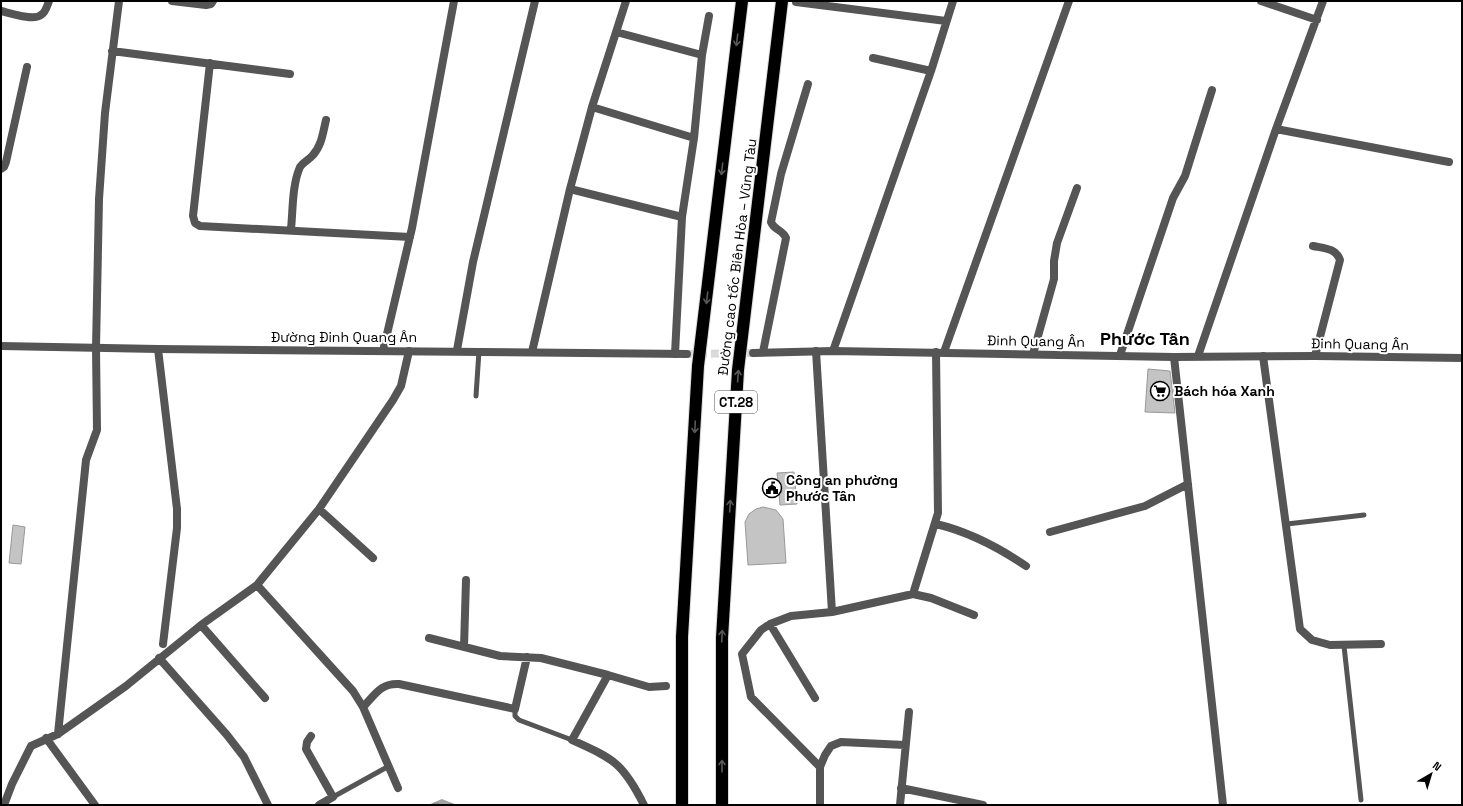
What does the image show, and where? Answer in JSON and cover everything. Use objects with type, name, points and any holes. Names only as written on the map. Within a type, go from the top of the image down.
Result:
[{"type":"highway","name":"Đường cao tốc Biên Hòa – Vũng Tàu","points":[[682,805],[682,637],[698,366],[742,1]]},
{"type":"highway","name":"Đường cao tốc Biên Hòa – Vũng Tàu","points":[[722,805],[722,638],[738,370],[782,1]]},
{"type":"street","points":[[1,11],[32,18],[40,17],[49,1]]},
{"type":"street","points":[[58,734],[86,460],[97,430],[96,348],[99,199],[118,1]]},
{"type":"street","points":[[172,1],[206,5],[211,4],[213,1]]},
{"type":"street","points":[[383,351],[410,237],[454,1]]},
{"type":"street","points":[[457,350],[473,262],[535,1]]},
{"type":"street","points":[[532,352],[570,189],[592,107],[626,1]]},
{"type":"street","points":[[833,350],[931,71],[953,1]]},
{"type":"street","points":[[913,594],[936,524],[939,493],[940,352],[1069,1]]},
{"type":"street","points":[[1261,1],[1316,20]]},
{"type":"street","points":[[1198,356],[1276,129],[1323,1]]},
{"type":"street","points":[[796,2],[946,21]]},
{"type":"street","points":[[675,354],[682,217],[694,138],[702,55],[709,16]]},
{"type":"street","points":[[616,32],[702,55]]},
{"type":"street","points":[[112,51],[290,74]]},
{"type":"street","points":[[873,58],[931,71]]},
{"type":"street","points":[[210,63],[193,216],[195,223],[200,226],[291,229],[410,237]]},
{"type":"street","points":[[1,169],[4,167],[6,162],[27,67]]},
{"type":"street","points":[[763,352],[786,238],[784,233],[772,226],[771,222],[781,174],[808,84]]},
{"type":"street","points":[[1120,355],[1172,198],[1185,176],[1212,90]]},
{"type":"street","points":[[592,107],[694,138]]},
{"type":"street","points":[[291,229],[296,183],[300,168],[304,161],[312,156],[317,150],[321,142],[326,120]]},
{"type":"street","points":[[1276,129],[1449,162]]},
{"type":"street","points":[[1032,354],[1054,279],[1056,247],[1077,188]]},
{"type":"street","points":[[570,189],[682,217]]},
{"type":"street","points":[[1312,246],[1333,250],[1338,254],[1340,260],[1315,356]]},
{"type":"street","name":"Đường Đinh Quang Ân","points":[[1,346],[383,351],[457,350],[688,354]]},
{"type":"street","points":[[158,349],[177,509],[177,528],[162,644]]},
{"type":"street","name":"Đinh Quang Ân","points":[[753,353],[833,350],[1174,357],[1315,356],[1462,358]]},
{"type":"street","points":[[4,805],[4,796],[31,746],[46,738],[58,734],[126,686],[201,625],[257,585],[319,509],[401,386],[409,351]]},
{"type":"street","points":[[816,351],[832,612]]},
{"type":"street","points":[[1263,356],[1287,524],[1300,629],[1312,640],[1330,645],[1344,646],[1381,644]]},
{"type":"street","points":[[1174,357],[1222,805]]},
{"type":"street","points":[[1050,532],[1145,506],[1188,484]]},
{"type":"street","points":[[319,509],[373,558]]},
{"type":"street","points":[[936,524],[974,536],[1005,552],[1026,566]]},
{"type":"street","points":[[464,647],[466,580]]},
{"type":"street","points":[[257,585],[353,691],[363,707],[398,788]]},
{"type":"street","points":[[820,767],[751,697],[742,654],[761,630],[770,624],[791,616],[832,612],[913,594],[931,598],[974,615]]},
{"type":"street","points":[[770,624],[815,698]]},
{"type":"street","points":[[201,625],[266,698]]},
{"type":"street","points":[[429,638],[500,656],[541,658],[649,687],[666,686]]},
{"type":"street","points":[[363,707],[379,690],[388,684],[399,684],[516,709],[528,657]]},
{"type":"street","points":[[159,658],[244,757],[268,805]]},
{"type":"street","points":[[608,675],[572,740],[608,756],[624,771],[644,805]]},
{"type":"street","points":[[900,805],[904,745],[909,712]]},
{"type":"street","points":[[311,736],[306,742],[306,749],[333,797],[319,805]]},
{"type":"street","points":[[46,738],[95,805]]},
{"type":"street","points":[[820,805],[820,767],[831,746],[842,742],[904,745]]},
{"type":"street","points":[[901,788],[983,805]]},
{"type":"lane","points":[[476,396],[479,351]]},
{"type":"lane","points":[[1287,524],[1364,515]]},
{"type":"lane","points":[[1344,646],[1360,800]]},
{"type":"lane","points":[[516,709],[515,716],[519,720],[572,740]]},
{"type":"lane","points":[[333,797],[389,766]]},
{"type":"water","points":[[442,799],[457,805],[428,805]]},
{"type":"building","name":"Bách hóa Xanh","points":[[1148,369],[1170,371],[1175,413],[1145,412]]},
{"type":"building","points":[[794,472],[797,504],[780,505],[777,473]]},
{"type":"building","points":[[763,507],[776,510],[783,519],[786,563],[748,565],[745,522],[749,514],[756,509]]},
{"type":"building","points":[[13,525],[25,527],[21,564],[9,563]]},
{"type":"tunnel","points":[[687,354],[753,353]]},
{"type":"place","name":"Bách hóa Xanh","points":[[1160,391]]},
{"type":"place","name":"Công an phường Phước Tân","points":[[772,488]]},
{"type":"district","name":"Phước Tân","points":[[1145,338]]}]
